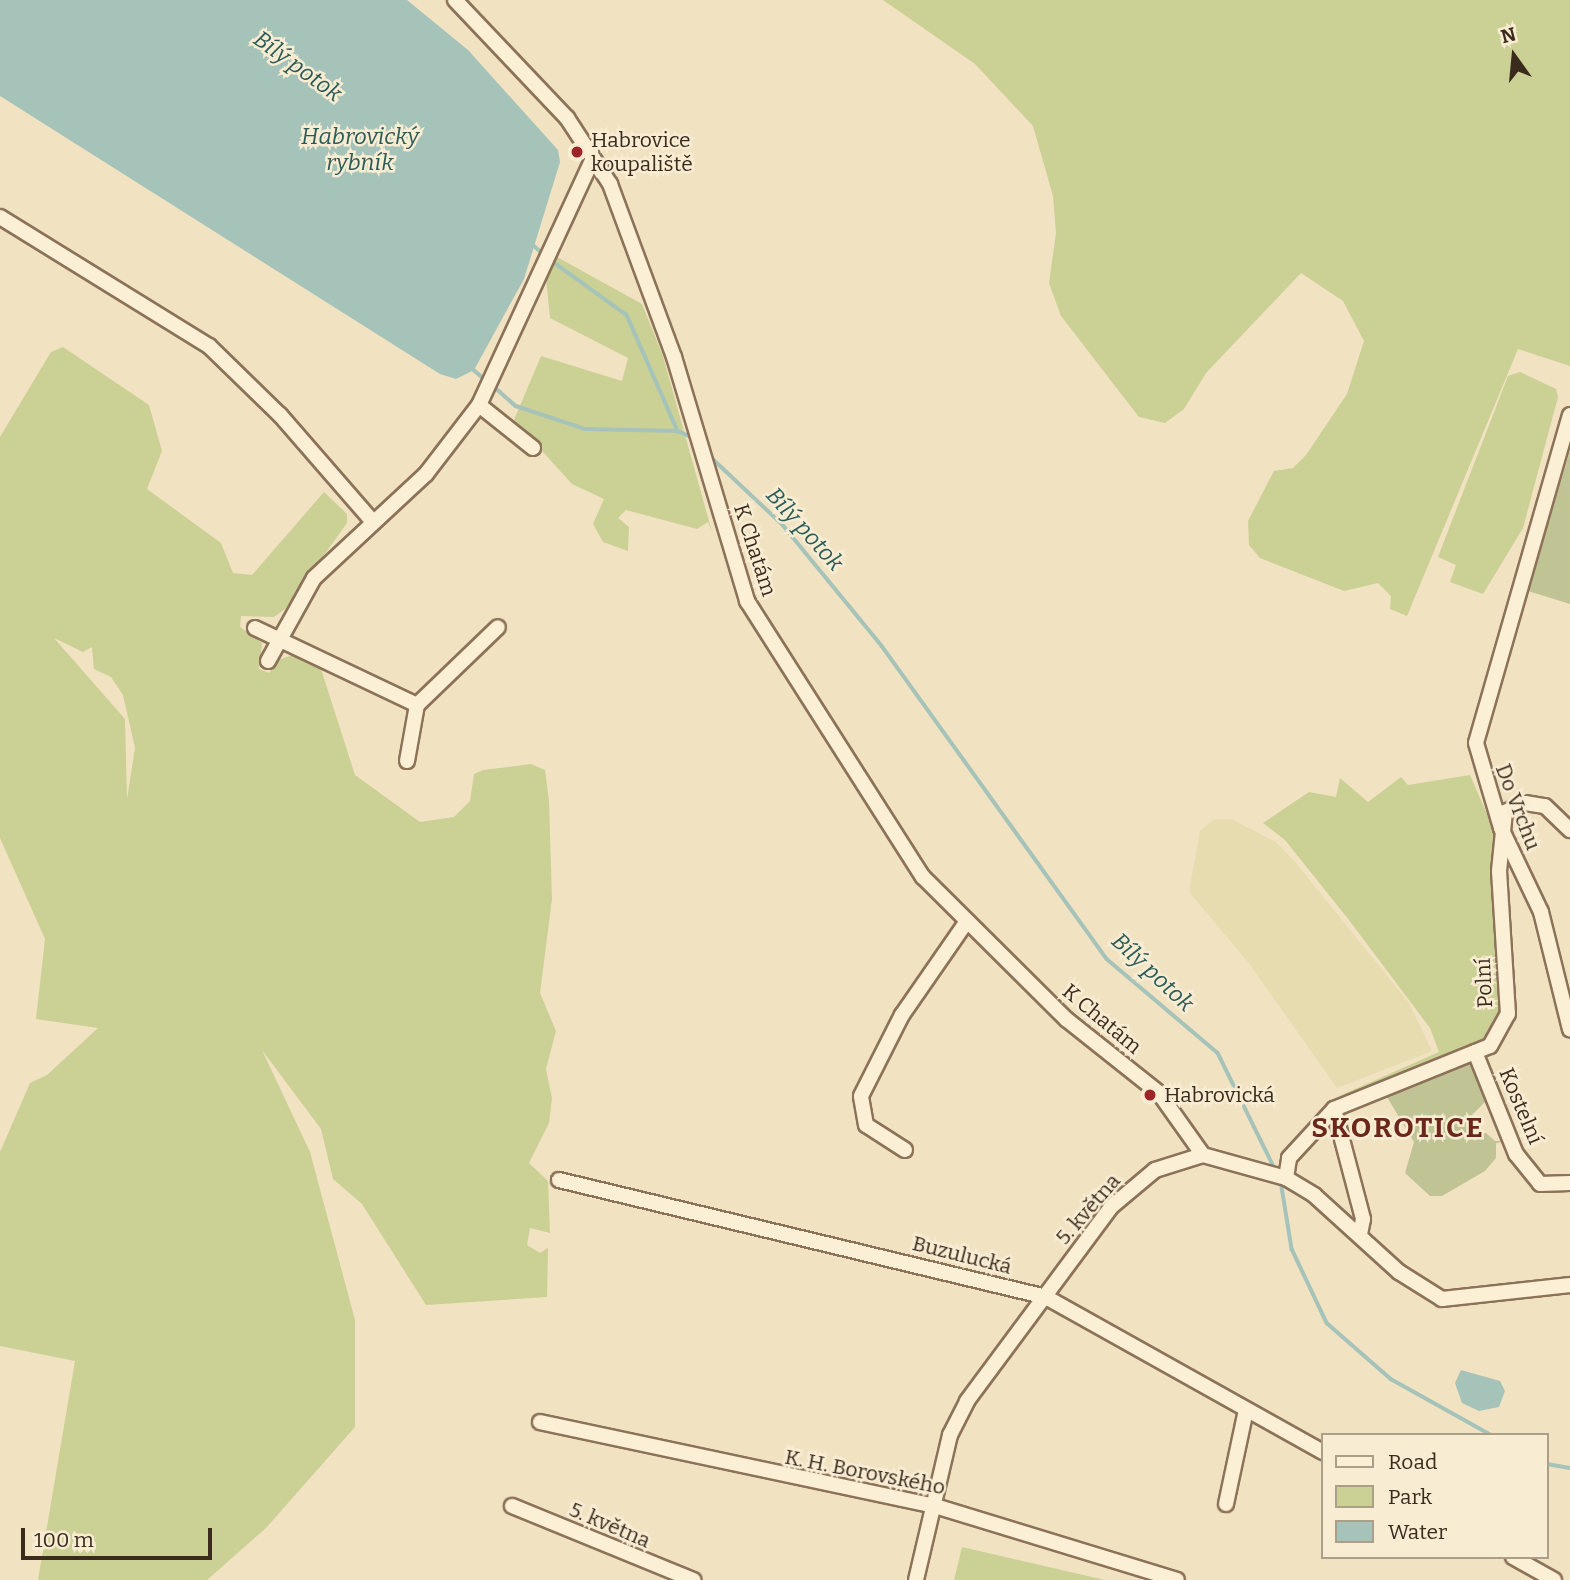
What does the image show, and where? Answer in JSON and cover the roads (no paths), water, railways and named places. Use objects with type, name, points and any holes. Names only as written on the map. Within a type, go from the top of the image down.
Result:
[{"type":"street","name":"K Chatám","points":[[455,0],[566,118],[610,184],[674,357],[747,601],[923,877],[1066,1020],[1158,1093],[1203,1155]]},
{"type":"street","points":[[268,661],[314,578],[372,521],[426,474],[479,405],[592,160]]},
{"type":"street","points":[[0,216],[209,346],[280,415],[372,521]]},
{"type":"street","points":[[479,405],[533,448]]},
{"type":"street","name":"Do Vrchu","points":[[1570,415],[1476,743],[1501,828],[1541,912],[1570,1029]]},
{"type":"street","points":[[407,761],[417,705],[498,627]]},
{"type":"street","points":[[255,628],[417,705]]},
{"type":"street","points":[[1501,828],[1505,812],[1525,803],[1545,806],[1570,830]]},
{"type":"street","name":"Polní","points":[[1285,1178],[1289,1158],[1334,1109],[1490,1046],[1508,1014],[1501,828]]},
{"type":"street","points":[[905,1150],[866,1125],[862,1096],[902,1015],[967,921]]},
{"type":"street","name":"Kostelní","points":[[1475,1052],[1516,1154],[1540,1184],[1570,1182]]},
{"type":"street","points":[[1334,1109],[1363,1219],[1360,1234]]},
{"type":"street","points":[[1203,1155],[1285,1178],[1360,1234],[1399,1272],[1442,1298],[1570,1285]]},
{"type":"street","name":"5. května","points":[[916,1580],[932,1505],[958,1416],[1044,1297],[1131,1188],[1155,1170],[1203,1155]]},
{"type":"street","name":"Buzulucká","points":[[559,1180],[1044,1297],[1322,1451]]},
{"type":"street","points":[[1226,1504],[1246,1410]]},
{"type":"street","name":"K. H. Borovského","points":[[540,1422],[932,1505],[1177,1580]]},
{"type":"street","name":"5. května","points":[[512,1506],[693,1580]]},
{"type":"street","points":[[1517,1559],[1554,1580]]},
{"type":"water","name":"Habrovický rybník","points":[[0,0],[407,0],[468,50],[558,150],[560,162],[524,279],[474,370],[456,379],[440,374],[0,96]]},
{"type":"water","points":[[1461,1370],[1500,1381],[1505,1391],[1499,1407],[1479,1411],[1462,1403],[1455,1383]]},
{"type":"waterway","name":"Bílý potok","points":[[531,243],[540,251]]},
{"type":"waterway","name":"Bílý potok","points":[[556,264],[627,315],[678,431],[689,436]]},
{"type":"waterway","points":[[474,370],[481,376]]},
{"type":"waterway","points":[[498,390],[516,406],[585,429],[678,431]]},
{"type":"waterway","name":"Bílý potok","points":[[713,459],[783,525],[882,646],[1107,959],[1218,1053],[1276,1171]]},
{"type":"waterway","name":"Bílý potok","points":[[1281,1181],[1292,1249],[1327,1323],[1391,1379],[1487,1433]]},
{"type":"waterway","name":"Bílý potok","points":[[1549,1464],[1570,1468]]},
{"type":"place","name":"Habrovice koupaliště","points":[[577,152]]},
{"type":"place","name":"Habrovická","points":[[1150,1095]]},
{"type":"district","name":"SKOROTICE","points":[[1398,1128]]}]
